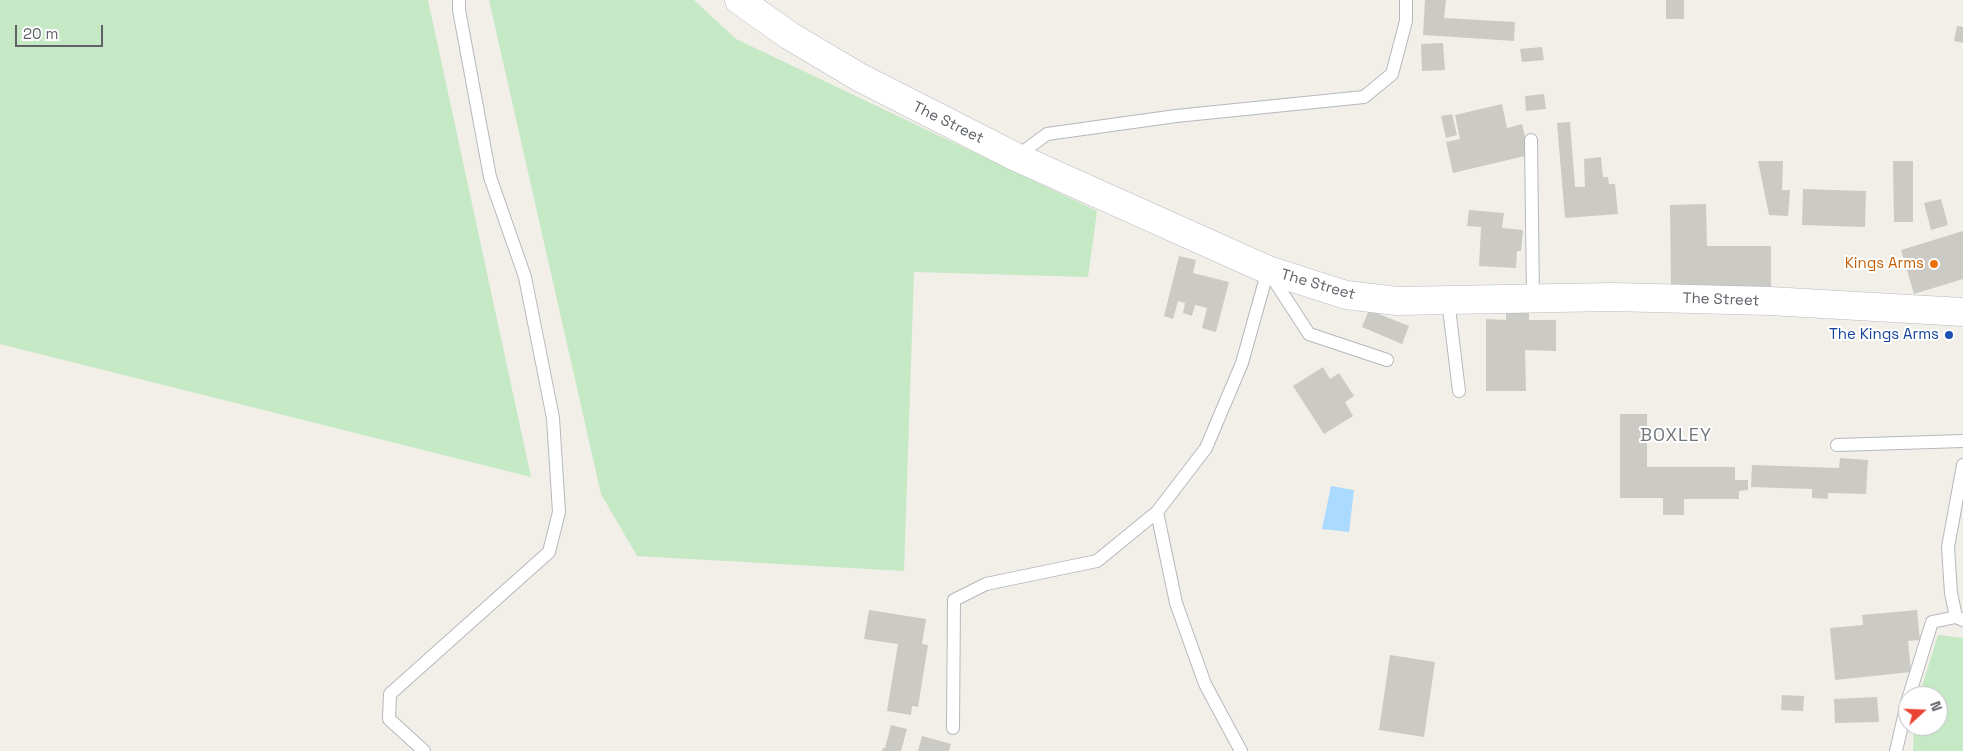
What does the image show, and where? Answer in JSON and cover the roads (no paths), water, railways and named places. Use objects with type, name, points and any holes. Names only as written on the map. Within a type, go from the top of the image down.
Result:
[{"type":"street","name":"The Street","points":[[739,0],[790,36],[859,77],[1016,157],[1268,270],[1346,295],[1397,302],[1612,297],[1770,301],[1963,312]]},
{"type":"lane","points":[[424,751],[389,719],[390,694],[549,552],[559,512],[553,418],[525,277],[490,177],[458,10],[459,0]]},
{"type":"lane","points":[[1016,157],[1048,134],[1176,116],[1364,97],[1392,74],[1406,21],[1406,0]]},
{"type":"lane","points":[[1531,140],[1533,299]]},
{"type":"lane","points":[[1268,270],[1309,334],[1387,360]]},
{"type":"lane","points":[[953,728],[954,600],[986,584],[1097,561],[1158,512],[1206,448],[1242,363],[1268,270]]},
{"type":"lane","points":[[1448,300],[1459,391]]},
{"type":"lane","points":[[1837,445],[1963,441]]},
{"type":"lane","points":[[1912,686],[1932,622],[1960,618],[1951,592],[1948,547],[1963,464]]},
{"type":"lane","points":[[1158,512],[1176,602],[1205,684],[1241,751]]},
{"type":"lane","points":[[1896,751],[1899,736]]},
{"type":"water","points":[[1331,486],[1354,490],[1349,532],[1322,529]]},
{"type":"place","name":"Kings Arms","points":[[1934,264]]},
{"type":"place","name":"The Kings Arms","points":[[1949,335]]},
{"type":"district","name":"BOXLEY","points":[[1676,436]]}]
